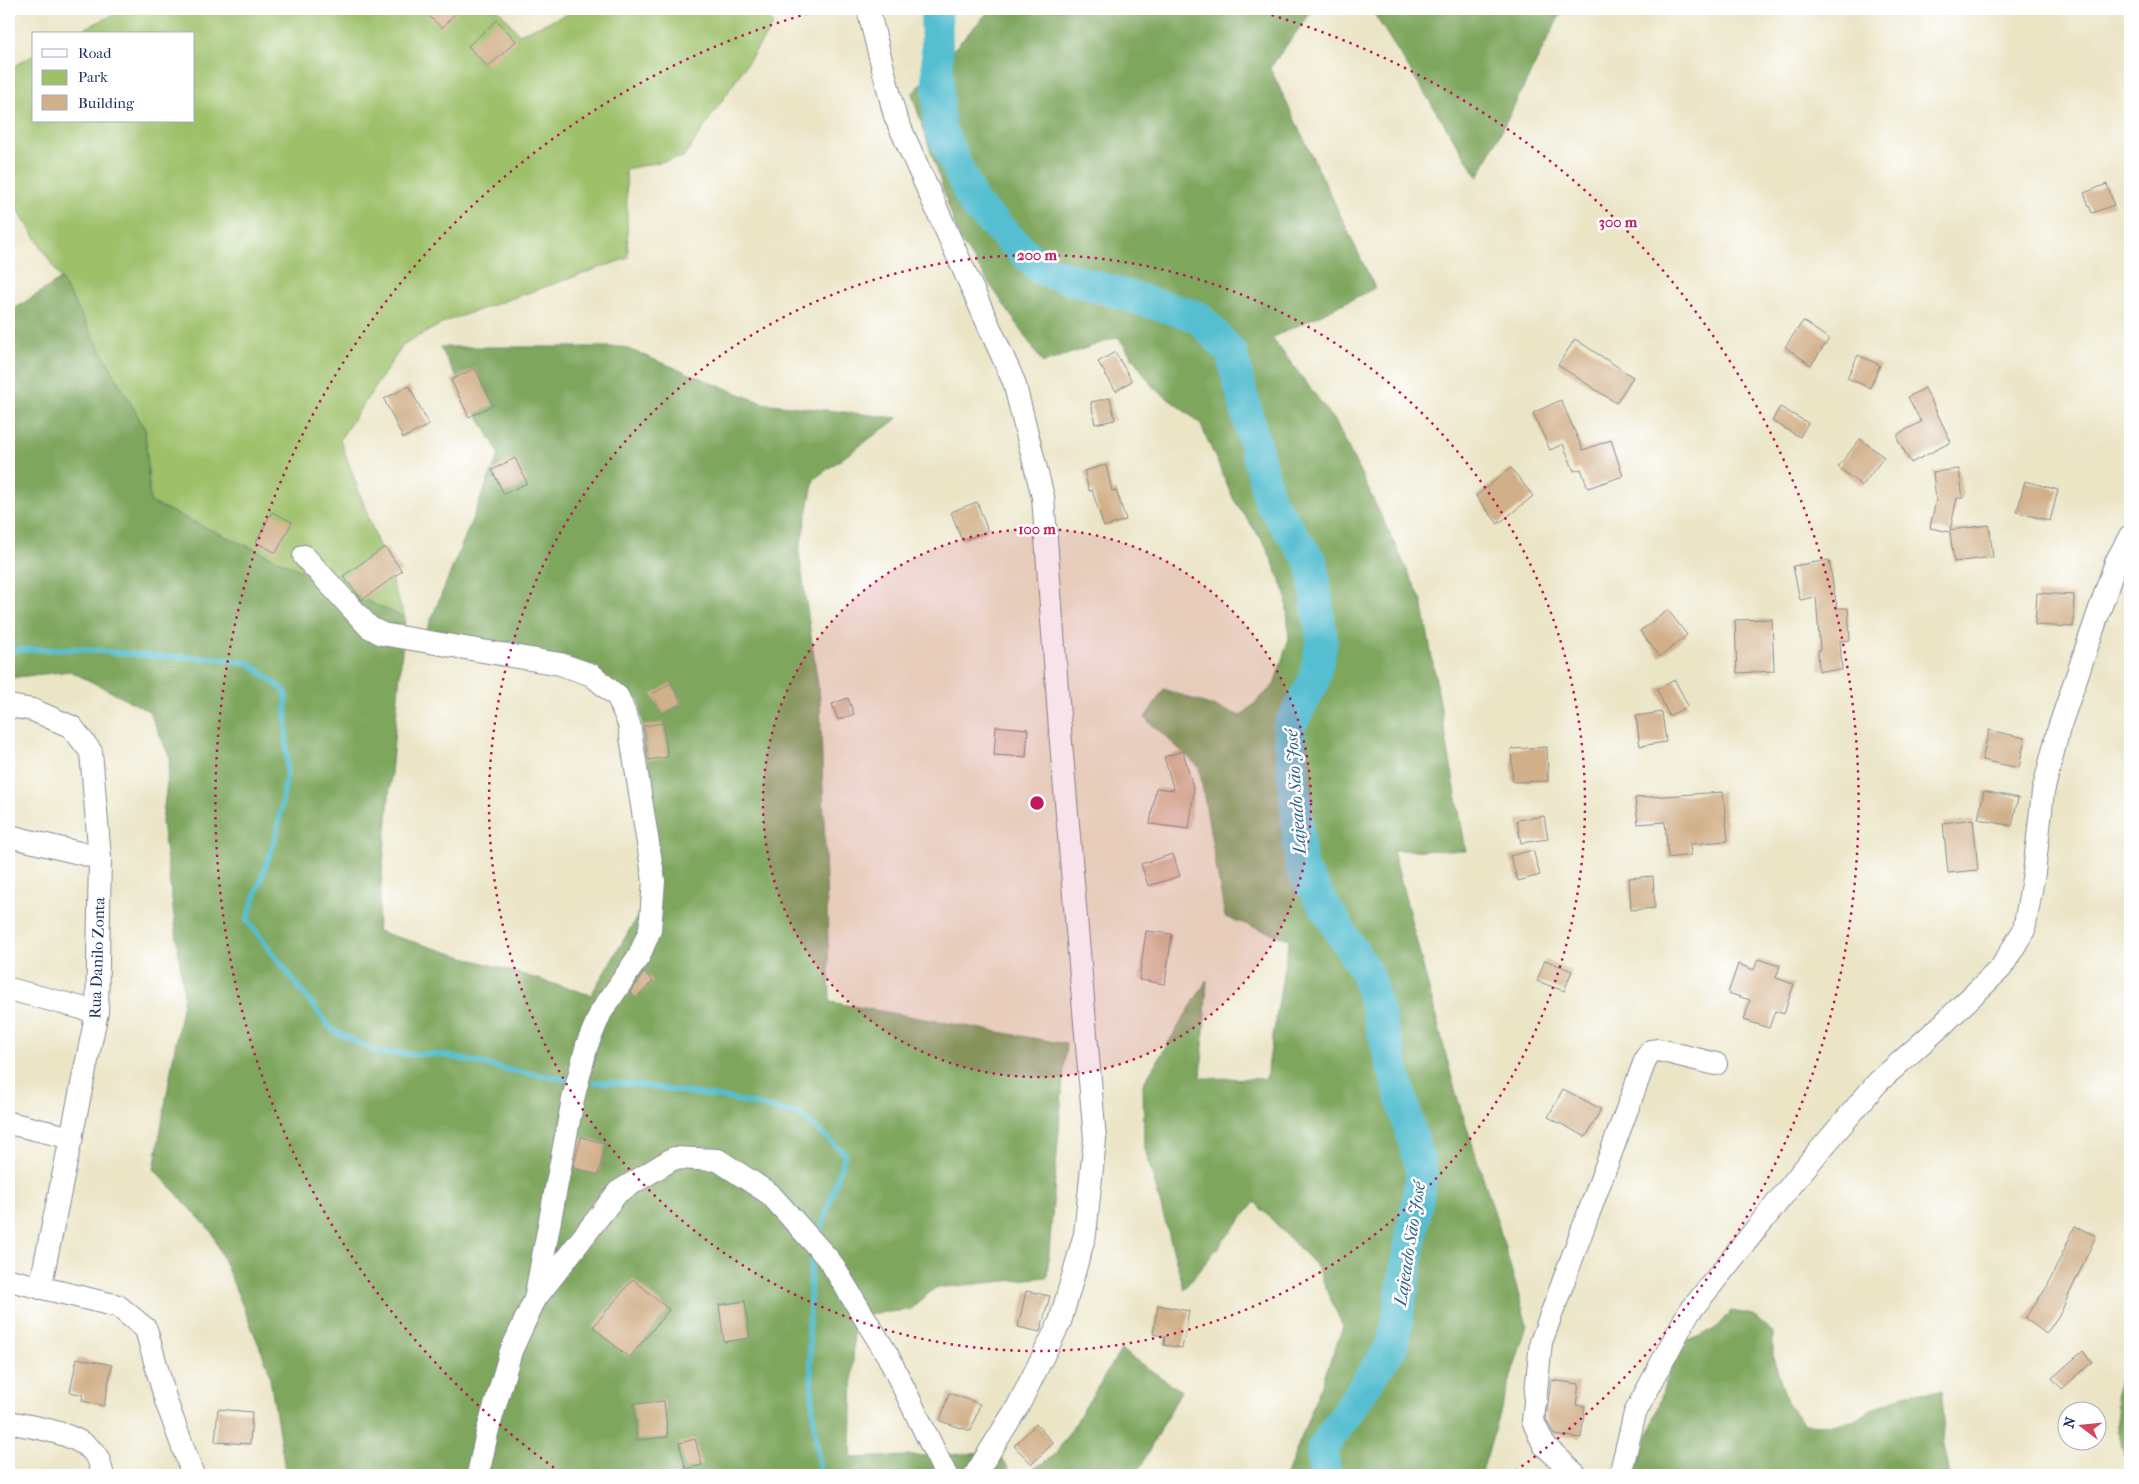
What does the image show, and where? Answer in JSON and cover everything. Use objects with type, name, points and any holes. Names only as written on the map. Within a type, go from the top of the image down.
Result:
[{"type":"street","points":[[868,9],[895,116],[1014,382],[1044,497],[1061,743],[1095,1139],[1086,1234],[1060,1322],[1018,1406],[975,1475]]},
{"type":"street","points":[[1620,1475],[1635,1413],[1686,1314],[1809,1163],[1878,1082],[1941,1026],[2001,968],[2024,930],[2034,873],[2043,792],[2060,728],[2116,562],[2130,536]]},
{"type":"street","points":[[304,556],[369,627],[382,634],[560,664],[592,675],[618,697],[629,724],[654,881],[650,930],[639,956],[601,1012],[587,1045],[573,1099],[535,1299]]},
{"type":"street","name":"Rua Danilo Zonta","points":[[9,706],[34,710],[72,727],[91,752],[100,858],[97,1012],[40,1288]]},
{"type":"street","points":[[9,836],[100,858]]},
{"type":"street","points":[[9,989],[97,1012]]},
{"type":"street","points":[[1576,1475],[1544,1446],[1533,1421],[1541,1342],[1646,1058],[1651,1051],[1659,1050],[1716,1064]]},
{"type":"street","points":[[9,1123],[72,1138]]},
{"type":"street","points":[[478,1475],[487,1433],[511,1351],[535,1299],[618,1192],[674,1158],[718,1160],[770,1194],[830,1261],[888,1356],[946,1475]]},
{"type":"street","points":[[9,1280],[118,1306],[146,1329],[166,1401],[193,1475]]},
{"type":"street","points":[[9,1422],[55,1432],[81,1441],[98,1457],[102,1475]]},
{"type":"green space","points":[[126,9],[498,9],[519,34],[580,9],[767,9],[773,25],[684,157],[626,169],[628,258],[447,321],[404,344],[340,439],[405,618],[150,502],[145,429],[61,279],[9,195],[9,69],[32,56],[32,122],[195,122],[195,32],[77,32]]},
{"type":"green space","points":[[991,9],[1313,9],[1270,68],[1375,288],[1272,338],[1336,422],[1422,601],[1466,851],[1393,850],[1456,1094],[1498,1223],[1527,1325],[1481,1475],[1287,1475],[1343,1327],[1316,1266],[1255,1202],[1184,1289],[1144,1145],[1143,1084],[1207,980],[1201,1078],[1266,1079],[1289,939],[1225,917],[1199,767],[1145,718],[1164,689],[1241,716],[1274,685],[1289,638],[1286,594],[1266,546],[1234,500],[1200,423],[1153,387],[1118,337],[1043,363],[959,238],[912,94]]},
{"type":"green space","points":[[1371,9],[1563,9],[1478,177]]},
{"type":"green space","points":[[61,279],[145,429],[150,502],[405,618],[377,931],[591,995],[658,882],[648,767],[639,699],[579,672],[499,666],[421,644],[499,454],[440,347],[623,347],[762,403],[898,418],[814,479],[799,553],[820,699],[830,1002],[1066,1044],[1047,1277],[935,1288],[910,1310],[854,1315],[851,1458],[998,1453],[1013,1475],[286,1475],[268,1367],[212,1232],[154,1169],[184,995],[162,822],[170,758],[149,711],[70,671],[9,678],[9,312]]},
{"type":"green space","points":[[1731,1311],[1754,1315],[1773,1333],[1773,1357],[1788,1405],[1804,1424],[1832,1425],[1856,1419],[1880,1405],[1907,1393],[1941,1390],[1944,1417],[1942,1440],[1949,1475],[1635,1475],[1672,1364],[1687,1341],[1713,1331]]},
{"type":"green space","points":[[1121,1350],[1181,1391],[1136,1475],[1024,1475],[1055,1455]]},
{"type":"green space","points":[[2130,1370],[2130,1475],[2118,1427],[2115,1399],[2123,1371]]},
{"type":"building","points":[[421,9],[459,9],[442,28]]},
{"type":"building","points":[[497,20],[516,41],[488,67],[468,46]]},
{"type":"building","points":[[2107,184],[2114,205],[2092,213],[2084,193]]},
{"type":"building","points":[[1803,321],[1829,339],[1811,365],[1785,347]]},
{"type":"building","points":[[1575,339],[1633,377],[1616,403],[1558,365]]},
{"type":"building","points":[[1115,352],[1132,381],[1116,391],[1098,362]]},
{"type":"building","points":[[1858,355],[1880,365],[1870,388],[1847,378]]},
{"type":"building","points":[[475,368],[493,405],[469,417],[451,380]]},
{"type":"building","points":[[409,386],[429,425],[403,438],[384,399]]},
{"type":"building","points":[[1925,388],[1951,442],[1911,463],[1898,440],[1898,434],[1921,422],[1908,397]]},
{"type":"building","points":[[1110,398],[1115,420],[1095,424],[1091,402]]},
{"type":"building","points":[[1561,400],[1583,450],[1611,440],[1623,476],[1588,488],[1581,469],[1574,471],[1563,444],[1550,450],[1533,413]]},
{"type":"building","points":[[1780,407],[1808,423],[1800,437],[1772,421]]},
{"type":"building","points":[[1860,439],[1884,457],[1862,486],[1838,467]]},
{"type":"building","points":[[515,458],[527,483],[504,494],[492,470]]},
{"type":"building","points":[[1106,465],[1112,491],[1116,490],[1126,520],[1104,527],[1092,490],[1089,491],[1084,471]]},
{"type":"building","points":[[1511,468],[1533,496],[1498,524],[1476,496]]},
{"type":"building","points":[[1959,469],[1963,498],[1957,498],[1950,530],[1989,525],[1993,557],[1954,562],[1950,532],[1930,528],[1936,500],[1933,472]]},
{"type":"building","points":[[2025,481],[2058,490],[2050,521],[2017,512]]},
{"type":"building","points":[[977,502],[988,531],[962,541],[951,512]]},
{"type":"building","points":[[272,512],[292,522],[276,553],[256,542]]},
{"type":"building","points":[[385,547],[402,571],[362,600],[343,576]]},
{"type":"building","points":[[1829,560],[1837,608],[1848,608],[1850,640],[1840,641],[1842,670],[1819,671],[1818,650],[1820,650],[1816,597],[1800,600],[1793,566]]},
{"type":"building","points":[[2037,593],[2074,595],[2073,627],[2035,625]]},
{"type":"building","points":[[1668,610],[1687,635],[1660,657],[1640,631]]},
{"type":"building","points":[[1772,619],[1774,671],[1737,673],[1735,620]]},
{"type":"building","points":[[1675,680],[1688,706],[1669,716],[1657,689]]},
{"type":"building","points":[[671,683],[682,703],[663,714],[652,694]]},
{"type":"building","points":[[848,698],[854,714],[838,720],[832,704]]},
{"type":"building","points":[[1662,712],[1666,742],[1640,746],[1636,716]]},
{"type":"building","points":[[663,723],[668,757],[648,760],[643,726]]},
{"type":"building","points":[[996,726],[1028,729],[1026,757],[994,755]]},
{"type":"building","points":[[1989,730],[2025,738],[2019,768],[1982,760]]},
{"type":"building","points":[[1547,747],[1548,781],[1513,782],[1511,749]]},
{"type":"building","points":[[1183,751],[1194,791],[1189,829],[1150,824],[1156,788],[1174,790],[1164,757]]},
{"type":"building","points":[[1984,791],[2018,798],[2012,826],[1978,819]]},
{"type":"building","points":[[1723,792],[1728,841],[1690,844],[1691,855],[1668,858],[1665,822],[1638,824],[1635,798]]},
{"type":"building","points":[[1544,816],[1548,839],[1521,843],[1517,820]]},
{"type":"building","points":[[1973,819],[1978,870],[1948,873],[1943,823]]},
{"type":"building","points":[[1533,850],[1540,875],[1518,881],[1510,856]]},
{"type":"building","points":[[1173,854],[1180,876],[1148,886],[1141,864]]},
{"type":"building","points":[[1653,876],[1655,908],[1631,910],[1629,878]]},
{"type":"building","points":[[1146,931],[1172,934],[1165,984],[1139,980]]},
{"type":"building","points":[[1758,959],[1780,966],[1776,978],[1794,984],[1784,1014],[1775,1011],[1769,1028],[1744,1020],[1750,1000],[1728,993],[1738,964],[1754,970]]},
{"type":"building","points":[[1545,960],[1572,971],[1564,991],[1537,981]]},
{"type":"building","points":[[644,972],[653,981],[636,998],[630,992]]},
{"type":"building","points":[[1563,1089],[1601,1109],[1586,1137],[1548,1117]]},
{"type":"building","points":[[581,1137],[606,1144],[598,1175],[573,1168]]},
{"type":"building","points":[[2075,1226],[2096,1236],[2061,1312],[2046,1334],[2025,1318],[2047,1287]]},
{"type":"building","points":[[633,1279],[669,1310],[629,1358],[593,1327]]},
{"type":"building","points":[[1026,1291],[1050,1296],[1040,1332],[1018,1327]]},
{"type":"building","points":[[745,1301],[750,1338],[724,1342],[719,1305]]},
{"type":"building","points":[[1158,1305],[1189,1311],[1182,1348],[1164,1345],[1165,1337],[1153,1334]]},
{"type":"building","points":[[2083,1351],[2092,1362],[2062,1389],[2052,1378]]},
{"type":"building","points":[[77,1358],[112,1365],[104,1406],[82,1401],[83,1395],[70,1392]]},
{"type":"building","points":[[1551,1380],[1579,1384],[1576,1405],[1585,1406],[1581,1438],[1554,1435],[1546,1419]]},
{"type":"building","points":[[949,1393],[980,1404],[971,1431],[940,1421]]},
{"type":"building","points":[[664,1401],[668,1437],[637,1440],[633,1404]]},
{"type":"building","points":[[218,1409],[252,1412],[250,1444],[215,1442]]},
{"type":"building","points":[[1036,1424],[1053,1443],[1032,1464],[1014,1446]]},
{"type":"building","points":[[695,1439],[702,1465],[686,1469],[679,1443]]},
{"type":"waterway","name":"Lajeado São José","points":[[936,9],[939,126],[974,204],[1042,270],[1198,317],[1231,352],[1270,502],[1312,563],[1322,641],[1313,683],[1289,727],[1301,868],[1367,974],[1422,1173],[1393,1344],[1322,1449],[1325,1475]]},
{"type":"waterway","points":[[9,650],[78,649],[152,656],[215,658],[249,663],[286,692],[287,773],[276,836],[247,920],[332,1030],[379,1053],[443,1055],[509,1070],[574,1081]]},
{"type":"waterway","points":[[594,1082],[639,1085],[732,1099],[801,1115],[845,1154],[821,1230]]},
{"type":"waterway","points":[[811,1262],[809,1332],[813,1411],[820,1475]]}]
